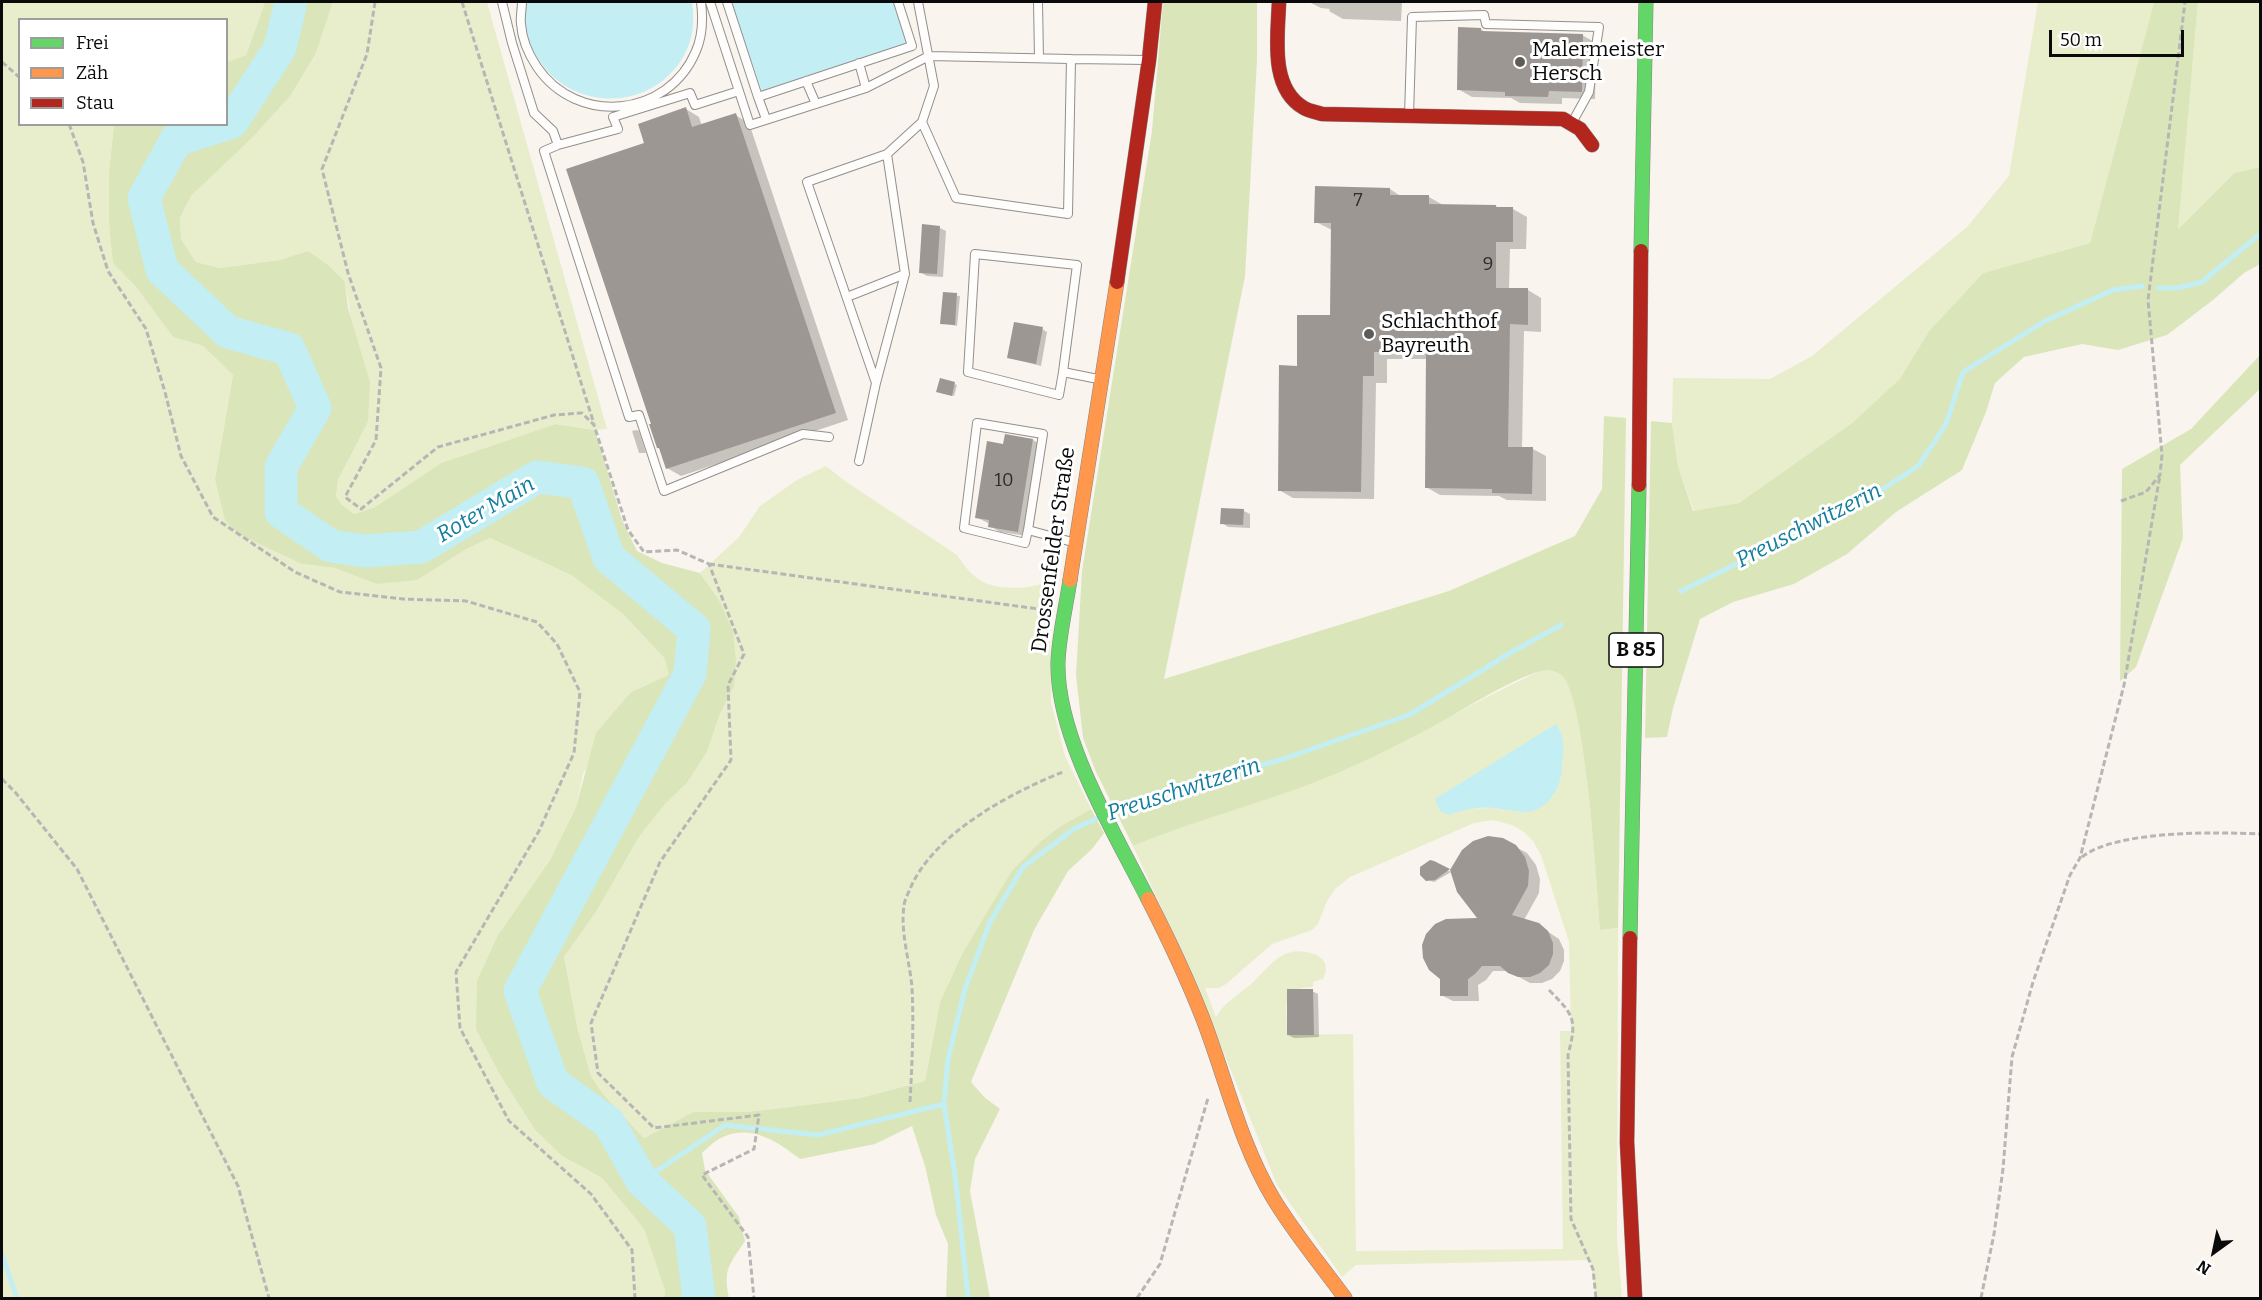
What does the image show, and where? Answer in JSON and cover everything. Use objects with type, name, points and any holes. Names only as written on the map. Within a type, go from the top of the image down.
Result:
[{"type":"street","name":"Drossenfelder Straße","points":[[1155,2],[1149,60],[1103,380],[1090,448],[1058,661],[1060,697],[1084,770],[1168,939],[1199,1011],[1244,1138],[1273,1198],[1345,1299]]},
{"type":"street","points":[[1279,2],[1279,75],[1284,89],[1296,105],[1310,112],[1563,119],[1588,136],[1592,145]]},
{"type":"street","name":"B 85","points":[[1635,1299],[1627,1142],[1627,1056],[1639,545],[1638,381],[1646,2]]},
{"type":"lane","points":[[502,2],[534,113],[553,131],[558,145]]},
{"type":"lane","points":[[522,2],[521,25],[529,55],[546,81],[572,99],[601,107],[633,108],[690,93],[695,105],[739,91]]},
{"type":"lane","points":[[701,2],[703,22],[697,50],[682,76],[659,95],[613,117],[618,129],[544,151],[629,417],[639,415],[664,491],[804,434],[829,437]]},
{"type":"lane","points":[[720,2],[710,3],[750,125],[866,88],[929,56],[1149,60]]},
{"type":"lane","points":[[727,2],[766,120]]},
{"type":"lane","points":[[758,97],[912,46],[898,2]]},
{"type":"lane","points":[[876,383],[807,182],[888,154],[922,122],[934,86],[918,2]]},
{"type":"lane","points":[[1038,2],[1039,58]]},
{"type":"lane","points":[[1409,116],[1412,17],[1484,15],[1486,24],[1599,27],[1588,92],[1572,123]]},
{"type":"lane","points":[[512,43],[525,40]]},
{"type":"lane","points":[[922,122],[956,198],[1068,214],[1071,59]]},
{"type":"lane","points":[[859,63],[866,88]]},
{"type":"lane","points":[[806,81],[816,104]]},
{"type":"lane","points":[[859,461],[904,274],[888,154]]},
{"type":"lane","points":[[975,254],[1077,265],[1063,372],[1059,395],[968,372],[975,254]]},
{"type":"lane","points":[[847,297],[904,274]]},
{"type":"lane","points":[[1063,372],[1103,380]]},
{"type":"lane","points":[[977,423],[1043,434],[1028,530],[1025,543],[964,528],[977,423]]},
{"type":"lane","points":[[1028,530],[1076,543]]},
{"type":"path","points":[[375,2],[366,54],[322,169],[348,273],[381,368],[376,440],[345,497],[361,509],[438,447],[554,415],[582,413],[594,425]]},
{"type":"path","points":[[462,2],[628,530],[644,552],[677,550],[709,564],[1065,613]]},
{"type":"path","points":[[1981,1299],[1994,1234],[2003,1169],[2012,1057],[2033,982],[2070,875],[2080,858],[2124,686],[2160,475],[2162,455],[2148,300],[2185,2]]},
{"type":"path","points":[[2,62],[18,76]]},
{"type":"path","points":[[70,126],[83,162],[93,223],[108,271],[146,329],[181,456],[213,517],[295,572],[340,592],[466,601],[537,622],[557,644],[580,692],[574,753],[539,831],[456,972],[460,1028],[509,1121],[591,1194],[632,1250],[635,1299]]},
{"type":"path","points":[[2121,501],[2146,492],[2160,475]]},
{"type":"path","points":[[709,564],[744,654],[728,685],[731,760],[660,862],[591,1023],[598,1073],[654,1128],[759,1115],[753,1149],[702,1175],[748,1237],[754,1299]]},
{"type":"path","points":[[910,1102],[912,987],[905,935],[904,905],[916,876],[941,847],[969,823],[999,803],[1084,770]]},
{"type":"path","points":[[2,779],[77,869],[238,1186],[268,1299]]},
{"type":"path","points":[[2080,858],[2091,849],[2106,844],[2167,834],[2222,832],[2260,834]]},
{"type":"path","points":[[1549,990],[1568,1009],[1573,1023],[1574,1033],[1568,1055],[1571,1219],[1593,1269],[1596,1299]]},
{"type":"path","points":[[1137,1299],[1160,1264],[1205,1103],[1222,1076]]},
{"type":"green space","points":[[2,2],[265,2],[246,55],[228,62],[228,18],[18,18],[18,126],[114,126],[109,171],[113,263],[136,287],[173,337],[203,346],[233,375],[215,479],[302,564],[335,568],[376,584],[490,538],[571,575],[623,614],[665,659],[670,675],[631,692],[583,774],[576,807],[550,860],[498,935],[476,1030],[500,1075],[535,1130],[562,1156],[602,1178],[644,1229],[665,1291],[664,1298],[2,1298]]},
{"type":"green space","points":[[265,2],[333,2],[316,53],[290,96],[250,140],[191,196],[180,218],[181,239],[196,262],[220,268],[279,260],[308,251],[328,265],[345,282],[348,308],[370,382],[368,422],[338,480],[336,496],[341,504],[354,514],[375,507],[441,463],[555,424],[595,430],[622,520],[637,551],[662,563],[700,573],[719,600],[733,631],[736,661],[734,686],[720,714],[707,752],[687,783],[666,803],[639,837],[596,912],[564,957],[578,1030],[591,1076],[603,1094],[644,1138],[693,1112],[745,1112],[860,1098],[925,1081],[940,1002],[962,954],[985,915],[1012,871],[1040,842],[1059,827],[1091,809],[1104,833],[1092,849],[1068,871],[1034,930],[971,1082],[984,1097],[1000,1109],[975,1159],[970,1191],[990,1298],[946,1298],[948,1244],[936,1215],[925,1166],[912,1126],[875,1144],[800,1159],[773,1140],[753,1133],[732,1134],[716,1141],[702,1153],[705,1170],[739,1217],[745,1241],[727,1274],[729,1298],[664,1298],[665,1291],[644,1229],[602,1178],[562,1156],[535,1130],[500,1075],[476,1030],[477,981],[498,935],[550,860],[576,807],[596,733],[631,692],[669,675],[665,659],[623,614],[571,575],[490,538],[466,549],[417,580],[376,584],[335,568],[302,564],[238,534],[225,520],[215,479],[233,375],[203,346],[173,337],[136,287],[113,263],[109,222],[109,171],[114,126],[228,126],[228,62],[246,55]]},
{"type":"green space","points":[[333,2],[487,2],[607,429],[595,430],[555,424],[441,463],[375,507],[354,514],[341,504],[336,496],[338,480],[368,422],[345,282],[308,251],[279,260],[220,268],[196,262],[181,239],[180,218],[191,196],[250,140],[316,53]]},
{"type":"green space","points":[[1163,2],[1257,2],[1257,60],[1245,276],[1164,679],[1449,591],[1575,536],[1602,489],[1604,416],[1626,418],[1618,928],[1600,930],[1589,796],[1578,719],[1570,692],[1562,676],[1555,672],[1541,671],[1513,682],[1398,745],[1321,780],[1133,846],[1096,772],[1083,738],[1076,675],[1082,571],[1152,131]]},
{"type":"green space","points":[[2038,2],[2154,2],[2090,243],[1983,273],[1929,331],[1901,379],[1852,423],[1739,503],[1694,511],[1678,466],[1672,423],[1673,378],[1770,379],[1812,356],[1967,227],[2009,176]]},
{"type":"green space","points":[[2154,2],[2198,2],[2178,229],[2234,173],[2260,167],[2260,264],[2244,273],[2167,335],[2118,350],[2082,344],[2024,357],[1995,383],[1986,412],[1962,470],[1896,512],[1847,554],[1794,584],[1733,602],[1700,619],[1673,708],[1667,737],[1645,738],[1651,421],[1672,423],[1678,466],[1693,511],[1739,503],[1852,423],[1900,379],[1929,331],[1983,273],[2090,243]]},
{"type":"green space","points":[[2198,2],[2260,2],[2260,167],[2234,173],[2177,230]]},
{"type":"green space","points":[[2260,355],[2260,389],[2180,465],[2183,538],[2136,667],[2120,681],[2122,469],[2191,429]]},
{"type":"green space","points":[[826,466],[957,555],[970,572],[983,582],[995,586],[1019,588],[1049,581],[1051,702],[1065,756],[1091,809],[1059,827],[1040,842],[985,915],[962,954],[940,1002],[925,1081],[860,1098],[745,1112],[693,1112],[644,1138],[603,1094],[591,1076],[578,1030],[564,957],[596,912],[639,837],[666,803],[687,783],[707,752],[720,714],[734,686],[719,600],[700,573],[739,537],[760,506],[797,480]]},
{"type":"green space","points":[[1542,670],[1551,671],[1563,677],[1571,693],[1578,721],[1589,797],[1600,930],[1618,928],[1617,1237],[1622,1298],[1596,1298],[1590,1260],[1356,1265],[1342,1277],[1277,1185],[1194,979],[1133,846],[1294,790],[1347,769]],"holes":[[[1554,795],[1524,812],[1492,808],[1463,809]],[[1493,820],[1512,825],[1533,841],[1541,855],[1569,942],[1571,1031],[1560,1031],[1563,1249],[1356,1251],[1353,1034],[1287,1035],[1286,1003],[1313,1002],[1313,994],[1301,994],[1301,988],[1313,987],[1313,982],[1323,979],[1326,972],[1325,963],[1308,952],[1296,951],[1281,956],[1228,1003],[1216,1017],[1205,988],[1219,988],[1226,984],[1272,944],[1312,930],[1318,924],[1327,901],[1335,889],[1350,877],[1474,823]]]},
{"type":"water","points":[[526,2],[692,2],[691,36],[688,47],[676,68],[659,83],[640,93],[619,98],[597,98],[576,92],[557,80],[541,63],[526,30]]},
{"type":"water","points":[[731,2],[893,2],[907,44],[762,92]]},
{"type":"water","points":[[1556,724],[1563,741],[1561,777],[1555,793],[1545,805],[1522,812],[1483,808],[1449,815],[1440,811],[1435,799]]},
{"type":"building","name":"Malermeister Hersch","points":[[1458,27],[1481,28],[1481,31],[1583,34],[1582,92],[1549,91],[1548,97],[1505,96],[1505,92],[1457,90]]},
{"type":"building","points":[[686,107],[692,127],[736,113],[836,413],[666,469],[649,424],[651,424],[566,169],[644,143],[638,124]]},
{"type":"building","name":"Schlachthof Bayreuth","points":[[1315,186],[1390,188],[1390,195],[1429,195],[1429,204],[1513,207],[1513,242],[1496,242],[1496,288],[1528,288],[1528,325],[1510,324],[1508,447],[1533,447],[1532,494],[1492,493],[1492,489],[1425,488],[1426,352],[1374,352],[1374,376],[1363,376],[1361,492],[1278,491],[1279,365],[1297,366],[1297,315],[1330,315],[1331,223],[1314,223]]},
{"type":"building","points":[[922,224],[940,226],[937,274],[919,273]]},
{"type":"building","points":[[943,292],[957,293],[955,325],[940,324]]},
{"type":"building","points":[[1014,322],[1043,327],[1036,364],[1007,358]]},
{"type":"building","points":[[940,378],[955,382],[952,396],[936,392]]},
{"type":"building","points":[[1005,434],[1033,439],[1018,532],[988,527],[989,520],[975,518],[987,441],[1003,444]]},
{"type":"building","points":[[1221,508],[1244,509],[1243,525],[1220,524]]},
{"type":"building","points":[[1488,836],[1503,838],[1516,845],[1525,857],[1529,871],[1528,886],[1512,915],[1539,923],[1548,931],[1553,943],[1553,954],[1549,965],[1540,973],[1530,977],[1518,977],[1508,973],[1500,966],[1482,966],[1468,979],[1468,996],[1440,996],[1440,979],[1429,970],[1423,958],[1422,945],[1426,934],[1435,924],[1446,919],[1477,918],[1457,892],[1450,870],[1462,850],[1473,841]]},
{"type":"building","points":[[1430,860],[1450,869],[1435,880],[1426,881],[1420,875],[1420,867]]},
{"type":"building","points":[[1287,989],[1313,989],[1314,1035],[1287,1035]]},
{"type":"waterway","name":"Roter Main","points":[[228,123],[232,122],[280,48],[291,2]]},
{"type":"waterway","name":"Roter Main","points":[[220,126],[176,140],[144,198],[162,270],[228,332],[289,349],[315,408],[281,467],[281,512],[331,546],[366,551],[421,547],[537,477],[583,483],[609,558],[694,629],[690,674],[520,991],[553,1083],[609,1123],[642,1181],[690,1226],[699,1298]]},
{"type":"waterway","name":"Preuschwitzerin","points":[[2159,288],[2177,288],[2202,282],[2260,234]]},
{"type":"waterway","name":"Preuschwitzerin","points":[[1681,591],[1864,502],[1919,465],[1946,424],[1963,372],[2045,321],[2113,290],[2142,286]]},
{"type":"waterway","name":"Preuschwitzerin","points":[[1111,812],[1138,800],[1283,759],[1409,715],[1510,653],[1561,625]]},
{"type":"waterway","name":"Preuschwitzerin","points":[[968,1298],[956,1182],[944,1104],[948,1059],[965,989],[990,922],[1023,867],[1074,829],[1100,817]]},
{"type":"waterway","points":[[642,1181],[725,1125],[818,1135],[944,1104]]},
{"type":"waterway","points":[[2,1255],[17,1298]]},
{"type":"traffic: fast","points":[[1641,251],[1646,2]]},
{"type":"traffic: fast","points":[[1630,938],[1639,485]]},
{"type":"traffic: fast","points":[[1070,580],[1058,662],[1060,691],[1066,721],[1104,814],[1148,899]]},
{"type":"traffic: slow","points":[[1070,580],[1117,282]]},
{"type":"traffic: slow","points":[[1148,899],[1197,1004],[1242,1133],[1261,1177],[1290,1224],[1345,1298]]},
{"type":"traffic: jam","points":[[1117,282],[1149,60],[1155,2]]},
{"type":"traffic: jam","points":[[1279,2],[1277,45],[1280,74],[1285,88],[1293,99],[1306,109],[1322,114],[1563,119],[1580,129],[1592,145]]},
{"type":"traffic: jam","points":[[1639,485],[1641,251]]},
{"type":"traffic: jam","points":[[1630,938],[1627,1142],[1635,1298]]},
{"type":"place","name":"Malermeister Hersch","points":[[1520,62]]},
{"type":"place","name":"Schlachthof Bayreuth","points":[[1369,334]]}]
